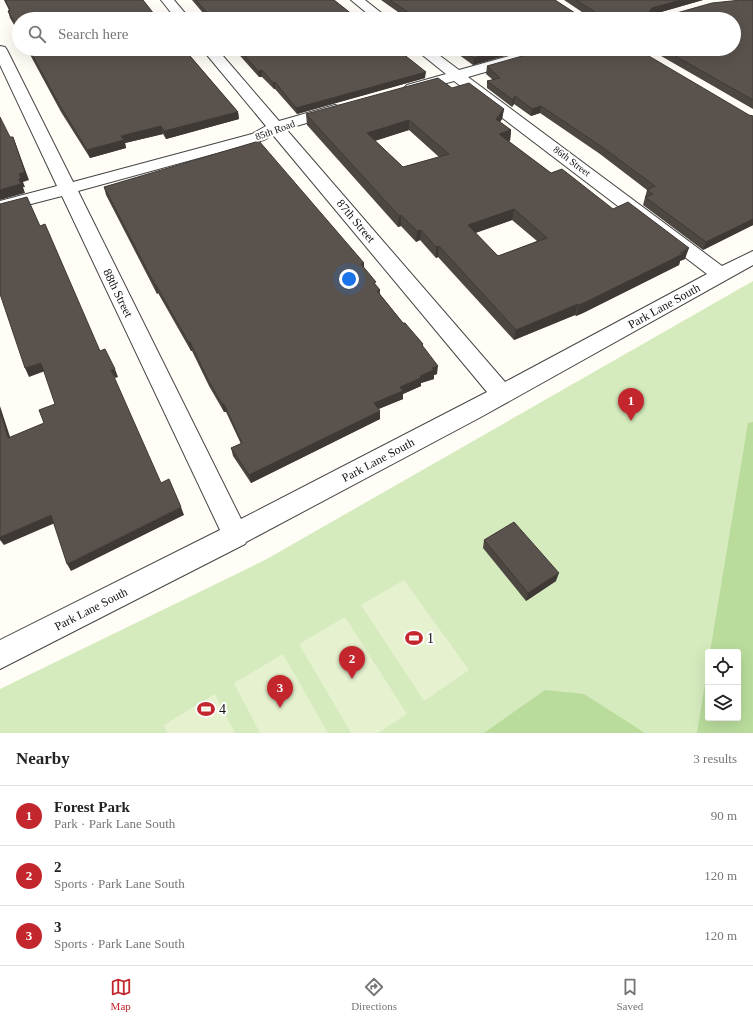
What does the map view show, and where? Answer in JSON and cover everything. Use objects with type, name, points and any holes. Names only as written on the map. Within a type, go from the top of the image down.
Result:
[{"type":"street","points":[[167,0],[177,12]]},
{"type":"street","points":[[357,0],[373,12]]},
{"type":"street","name":"88th Street","points":[[0,50],[236,536]]},
{"type":"street","name":"87th Street","points":[[215,56],[277,127],[502,394]]},
{"type":"street","name":"86th Street","points":[[431,56],[722,275]]},
{"type":"street","points":[[394,93],[525,56]]},
{"type":"street","name":"85th Road","points":[[0,207],[258,136],[277,127],[350,106]]},
{"type":"street","name":"Park Lane South","points":[[0,655],[236,536],[502,394],[753,257]]},
{"type":"green space","points":[[753,281],[753,733],[0,733],[0,689],[265,560]]},
{"type":"green space","points":[[753,422],[753,733],[697,733],[705,684],[705,721],[741,721],[741,649],[710,649],[748,423]]},
{"type":"green space","name":"1","points":[[404,580],[469,670],[424,701],[361,605]]},
{"type":"green space","points":[[345,617],[407,714],[378,733],[351,733],[299,644]]},
{"type":"green space","points":[[283,654],[328,733],[260,733],[234,683]]},
{"type":"green space","points":[[545,690],[584,694],[645,733],[484,733]]},
{"type":"green space","name":"4","points":[[215,694],[235,733],[167,733],[164,725]]},
{"type":"building","points":[[5,0],[143,0],[152,12],[12,12],[12,18],[8,11],[10,10]]},
{"type":"building","points":[[196,0],[334,0],[349,12],[206,12]]},
{"type":"building","points":[[390,0],[555,0],[573,12],[408,12]]},
{"type":"building","points":[[576,0],[681,0],[652,8],[649,12],[595,12]]},
{"type":"building","points":[[753,0],[753,100],[675,56],[741,56],[741,12],[680,12],[712,3]]},
{"type":"building","points":[[33,56],[190,56],[238,112],[164,131],[161,126],[121,136],[124,140],[87,150],[59,104]]},
{"type":"building","points":[[245,56],[406,56],[426,72],[296,108],[275,82],[273,83],[262,70],[258,71]]},
{"type":"building","points":[[522,56],[649,56],[753,116],[753,219],[706,242],[645,197],[653,194],[647,190],[655,186],[602,147],[541,106],[532,109],[515,96],[513,100],[487,81],[500,78],[487,66]]},
{"type":"building","points":[[438,78],[452,88],[469,83],[504,109],[496,119],[511,130],[499,134],[551,173],[562,169],[613,209],[628,202],[689,248],[680,252],[683,254],[586,302],[516,330],[439,246],[436,247],[421,230],[417,231],[401,215],[399,216],[306,114]],"holes":[[[409,120],[449,154],[403,167],[367,133]],[[514,209],[547,238],[498,256],[468,225]]]},
{"type":"building","points":[[0,117],[10,137],[13,137],[25,172],[19,174],[21,184],[0,190]]},
{"type":"building","points":[[259,141],[364,263],[361,264],[376,282],[374,283],[380,290],[377,291],[403,323],[405,323],[423,344],[422,345],[438,366],[432,368],[434,370],[420,376],[421,378],[400,387],[403,391],[374,403],[380,411],[249,475],[231,448],[242,443],[224,404],[222,404],[207,378],[190,342],[189,343],[155,285],[104,187]]},
{"type":"building","points":[[27,197],[40,226],[45,224],[100,351],[105,349],[115,369],[111,370],[161,483],[169,479],[181,507],[67,564],[51,515],[0,537],[0,412],[8,438],[44,423],[39,410],[55,404],[41,363],[25,368],[0,294],[0,204]]},
{"type":"building","points":[[514,522],[559,573],[528,593],[484,540]]},
{"type":"place","name":"Forest Park","points":[[631,421]]},
{"type":"place","name":"1","points":[[414,638]]},
{"type":"place","name":"2","points":[[352,679]]},
{"type":"place","name":"3","points":[[280,708]]},
{"type":"place","name":"4","points":[[206,709]]}]
